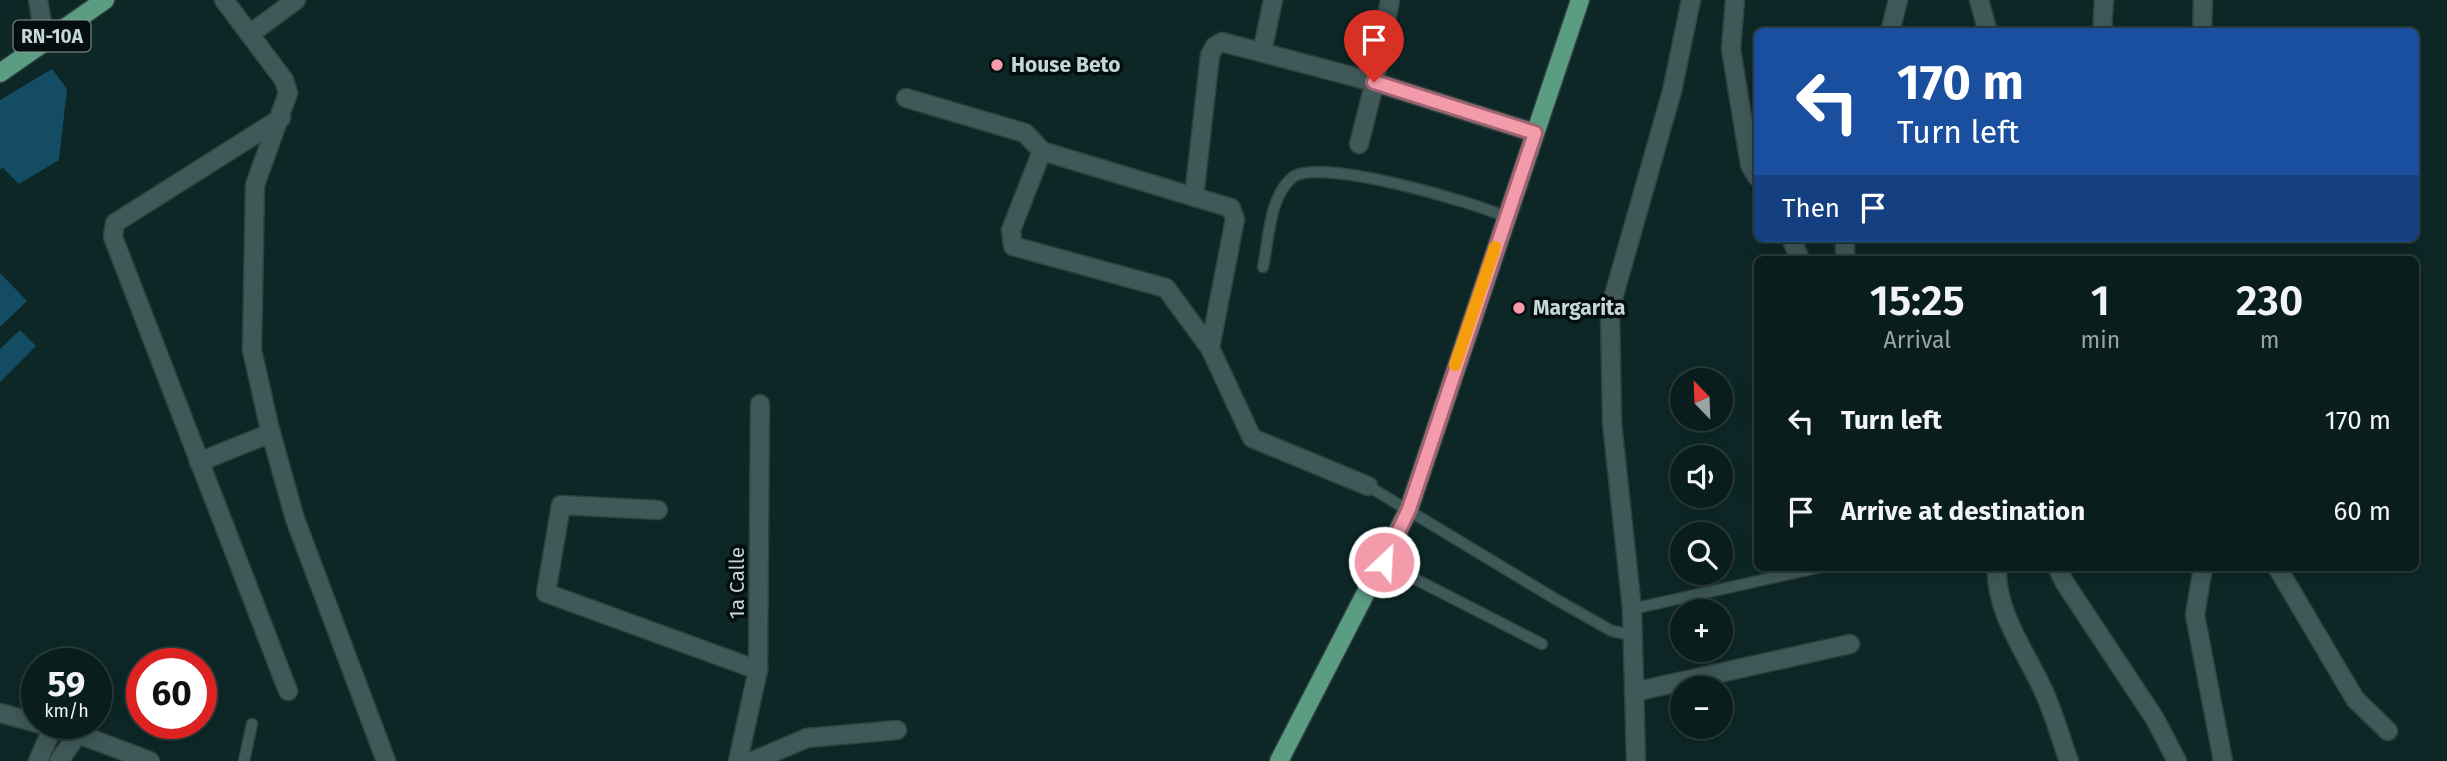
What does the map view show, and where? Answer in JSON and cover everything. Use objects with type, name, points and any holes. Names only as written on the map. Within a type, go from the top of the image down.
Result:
[{"type":"main road","name":"RN-10A","points":[[0,73],[105,0]]},
{"type":"main road","points":[[1279,761],[1384,563],[1409,509],[1580,0]]},
{"type":"street","points":[[37,0],[46,41]]},
{"type":"street","points":[[224,0],[284,80],[288,93],[255,185],[253,350],[271,433],[295,519],[386,761]]},
{"type":"street","points":[[250,34],[296,0]]},
{"type":"street","points":[[1262,52],[1273,0]]},
{"type":"street","points":[[1359,144],[1390,0]]},
{"type":"street","points":[[1636,761],[1632,608],[1612,423],[1610,309],[1672,91],[1691,0]]},
{"type":"street","points":[[1735,0],[1731,49],[1750,165],[1754,172]]},
{"type":"street","points":[[1891,28],[1898,0]]},
{"type":"street","points":[[1979,0],[1987,28]]},
{"type":"street","points":[[2102,28],[2104,0]]},
{"type":"street","points":[[2202,28],[2203,0]]},
{"type":"street","points":[[1194,197],[1210,55],[1214,46],[1222,43],[1374,82],[1535,133]]},
{"type":"street","points":[[906,98],[1025,133],[1042,151],[1231,208],[1234,213],[1210,348]]},
{"type":"street","points":[[281,118],[115,223],[113,229],[199,462],[288,691]]},
{"type":"street","points":[[1042,151],[1011,230],[1013,246],[1166,288],[1210,348],[1252,438],[1368,486]]},
{"type":"street","name":"1a Calle","points":[[738,761],[758,670],[760,404]]},
{"type":"street","points":[[199,462],[271,433]]},
{"type":"street","points":[[658,510],[561,505],[546,593],[758,670]]},
{"type":"street","points":[[1997,571],[1996,581],[2015,638],[2045,693],[2069,761]]},
{"type":"street","points":[[2059,571],[2155,719],[2177,761]]},
{"type":"street","points":[[2202,571],[2195,615],[2223,761]]},
{"type":"street","points":[[2279,571],[2355,699],[2388,731]]},
{"type":"street","points":[[1634,692],[1850,644]]},
{"type":"street","points":[[0,713],[21,719]]},
{"type":"street","points":[[753,761],[807,738],[897,730]]},
{"type":"street","points":[[38,761],[48,739]]},
{"type":"street","points":[[59,761],[74,739]]},
{"type":"street","points":[[91,739],[150,761]]},
{"type":"lane","points":[[1263,267],[1277,197],[1294,176],[1314,171],[1353,175],[1440,195],[1479,205],[1506,217]]},
{"type":"lane","points":[[1368,486],[1612,631],[1633,635]]},
{"type":"lane","points":[[1384,563],[1542,644]]},
{"type":"lane","points":[[1632,608],[1803,571]]},
{"type":"lane","points":[[244,761],[252,724]]},
{"type":"building","points":[[52,69],[67,89],[59,160],[19,184],[3,168],[0,169],[0,100]]},
{"type":"building","points":[[0,273],[27,301],[0,327]]},
{"type":"building","points":[[20,330],[36,346],[0,382],[0,349]]},
{"type":"slow traffic","points":[[1455,365],[1495,247]]},
{"type":"place","name":"House Beto","points":[[997,65]]},
{"type":"place","name":"Margarita","points":[[1519,308]]},
{"type":"route","points":[[1374,82],[1535,133],[1456,361],[1409,509],[1384,562]]}]
